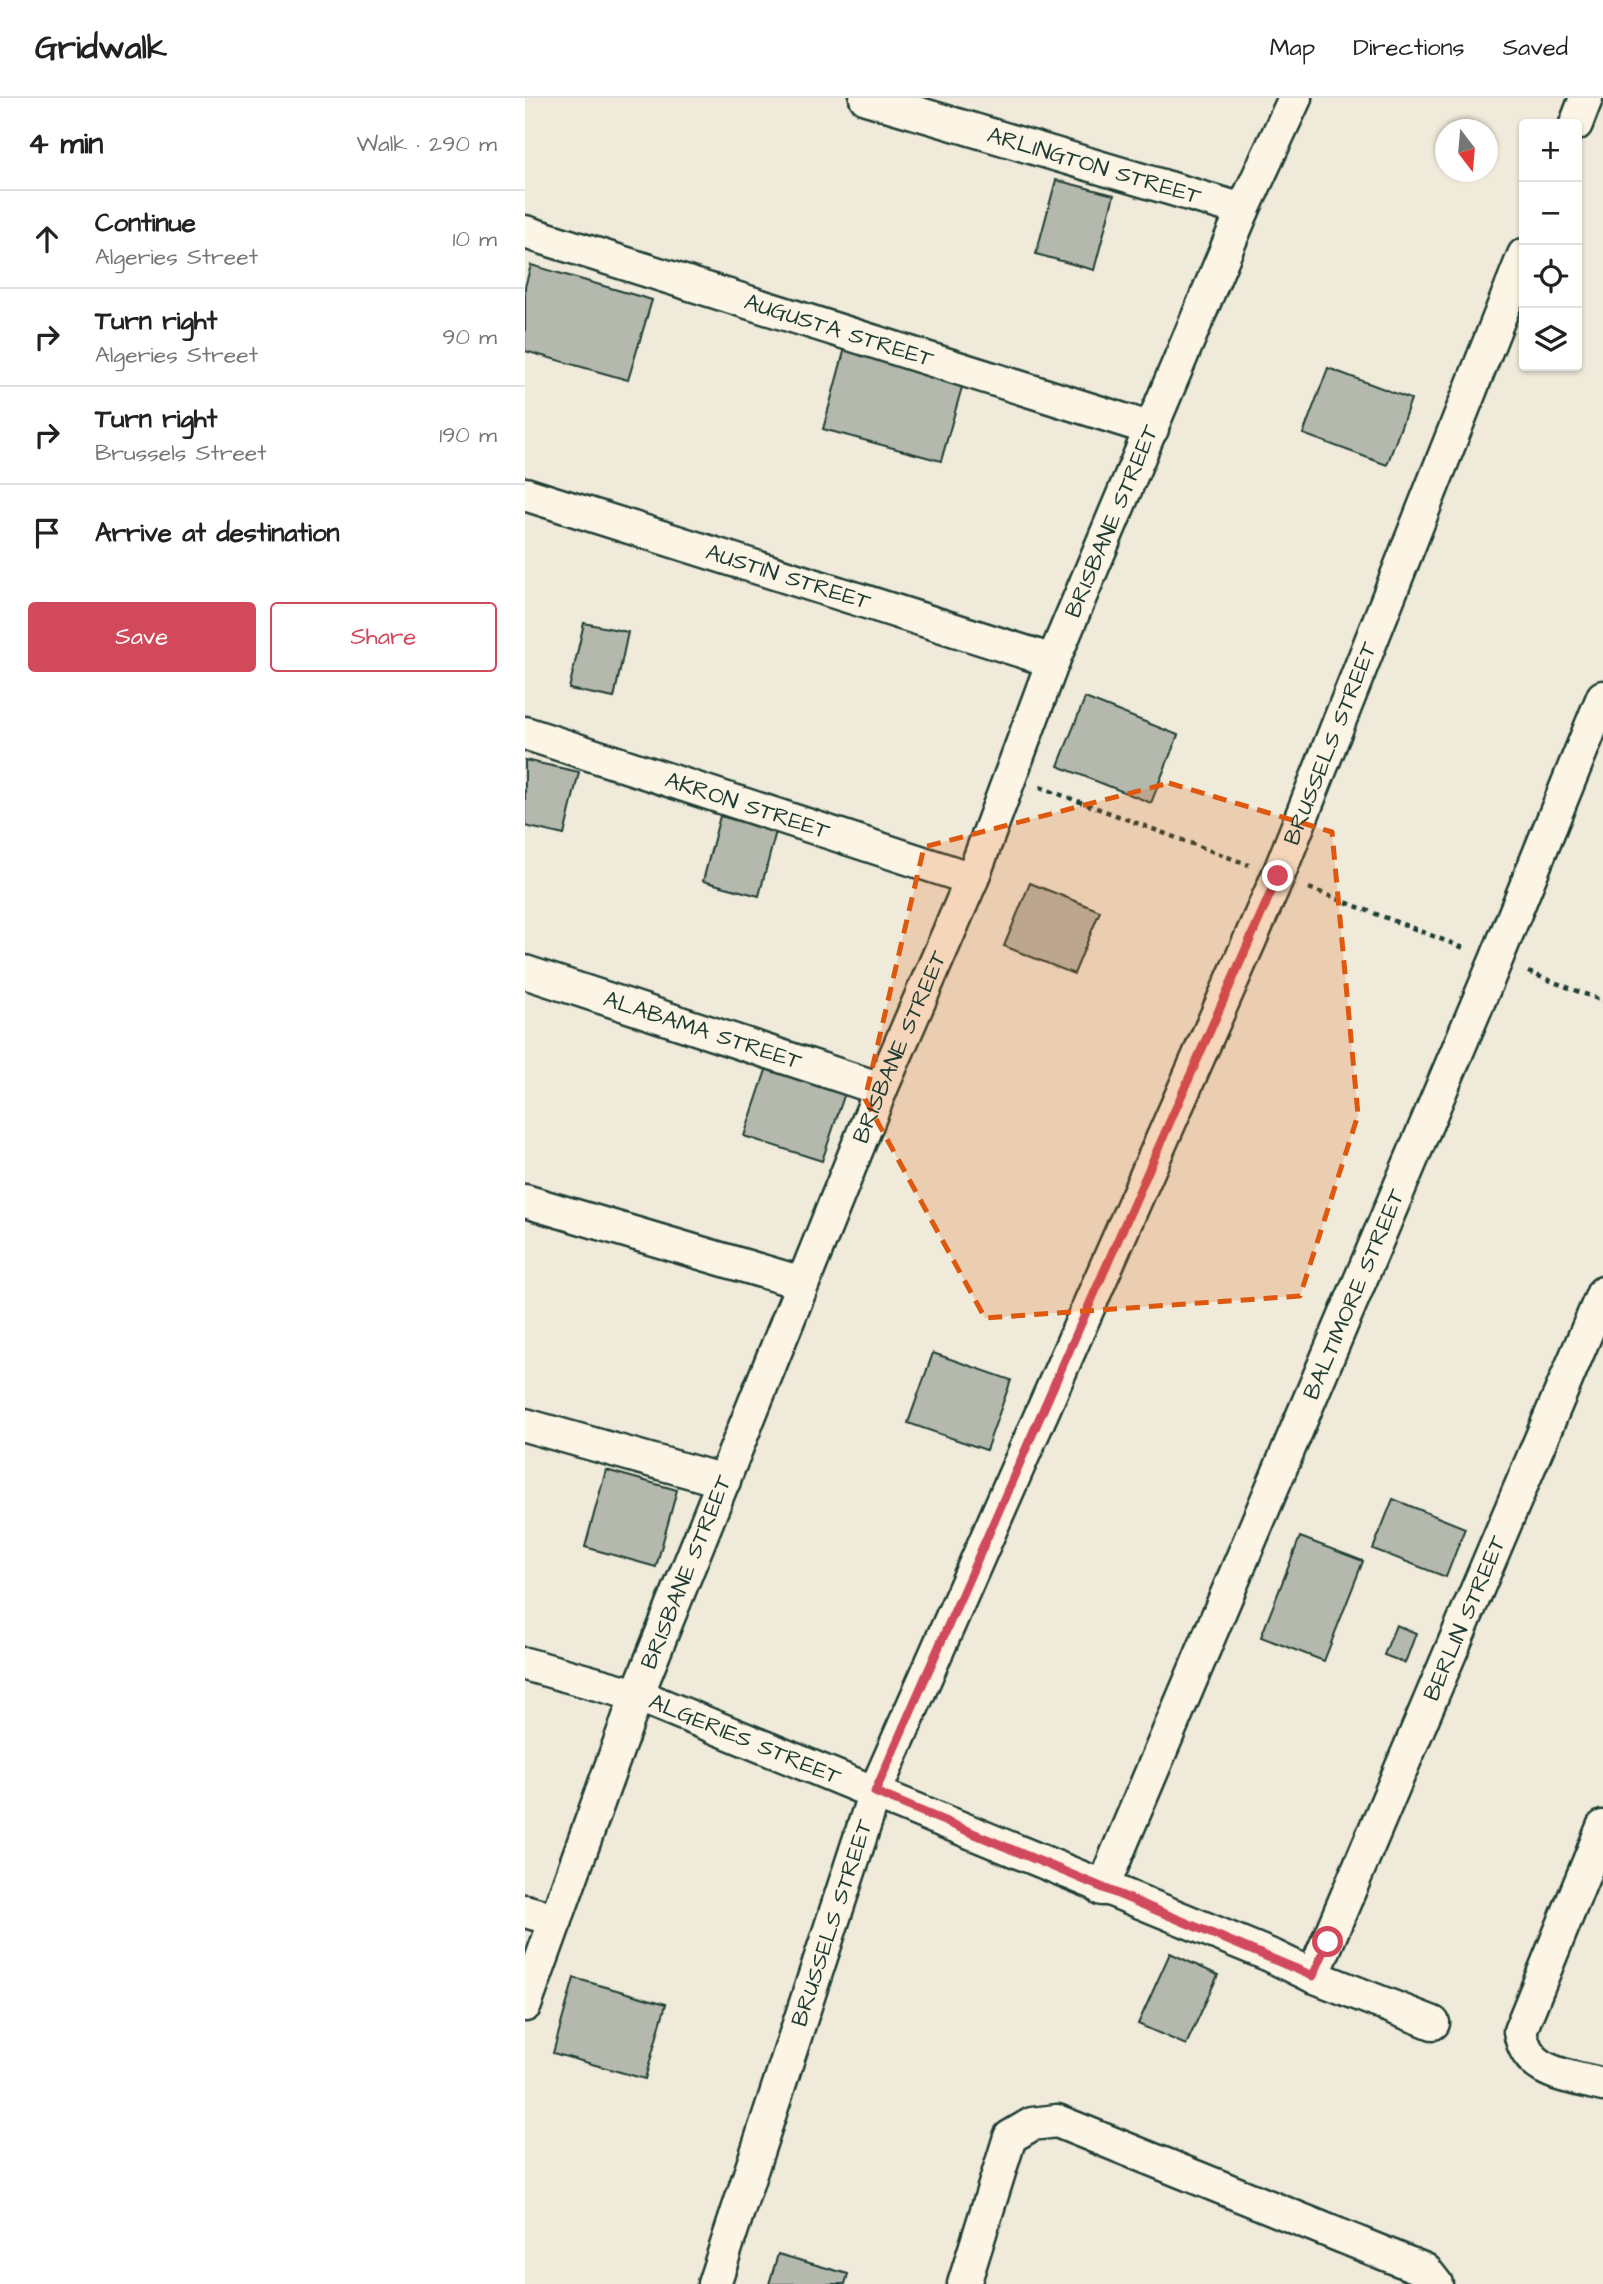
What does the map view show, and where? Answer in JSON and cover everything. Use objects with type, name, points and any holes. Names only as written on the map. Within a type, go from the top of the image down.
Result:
[{"type":"street","name":"ARLINGTON STREET","points":[[866,98],[1243,210]]},
{"type":"street","name":"BRISBANE STREET","points":[[525,2005],[637,1695],[881,1089],[972,879],[1053,661],[1243,210],[1296,98]]},
{"type":"street","points":[[1578,119],[1586,98]]},
{"type":"street","name":"AUGUSTA STREET","points":[[525,232],[1152,429]]},
{"type":"street","name":"BRUSSELS STREET","points":[[714,2284],[875,1792],[1278,876],[1519,268]]},
{"type":"street","name":"AUSTIN STREET","points":[[525,494],[1053,661]]},
{"type":"street","name":"BALTIMORE STREET","points":[[1102,1889],[1496,960],[1603,697]]},
{"type":"street","name":"AKRON STREET","points":[[525,733],[972,879]]},
{"type":"street","name":"ALABAMA STREET","points":[[525,972],[881,1089]]},
{"type":"street","points":[[525,1200],[802,1283]]},
{"type":"street","name":"BERLIN STREET","points":[[1313,1976],[1603,1293]]},
{"type":"street","points":[[525,1425],[723,1482]]},
{"type":"street","name":"ALGERIES STREET","points":[[525,1664],[637,1695],[875,1792],[1102,1889],[1272,1956],[1313,1976],[1433,2023]]},
{"type":"street","points":[[1603,1827],[1520,2031],[1523,2049],[1539,2067],[1603,2085]]},
{"type":"street","points":[[525,1911],[556,1920]]},
{"type":"street","points":[[964,2284],[1010,2137],[1032,2123],[1057,2121],[1425,2270],[1436,2284]]},
{"type":"highlighted area","points":[[1169,783],[1332,832],[1358,1115],[1300,1296],[985,1318],[865,1099],[924,847]]},
{"type":"building","points":[[1056,180],[1114,195],[1094,270],[1036,254]]},
{"type":"building","points":[[531,265],[652,300],[628,380],[525,351],[525,287]]},
{"type":"building","points":[[845,348],[964,380],[941,461],[823,429]]},
{"type":"building","points":[[1328,368],[1411,399],[1387,465],[1303,434]]},
{"type":"building","points":[[584,623],[628,632],[614,698],[569,689]]},
{"type":"building","points":[[1085,698],[1178,735],[1151,803],[1058,766]]},
{"type":"building","points":[[525,760],[579,772],[564,835],[525,826]]},
{"type":"building","points":[[720,816],[776,831],[759,896],[703,881]]},
{"type":"building","points":[[1030,883],[1100,911],[1074,974],[1004,946]]},
{"type":"building","points":[[768,1064],[846,1090],[822,1161],[744,1136]]},
{"type":"building","points":[[933,1353],[1011,1380],[986,1450],[908,1423]]},
{"type":"building","points":[[606,1470],[677,1490],[656,1567],[585,1547]]},
{"type":"building","points":[[1393,1499],[1465,1528],[1446,1577],[1373,1549]]},
{"type":"building","points":[[1300,1537],[1363,1561],[1324,1661],[1261,1637]]},
{"type":"building","points":[[1396,1625],[1416,1633],[1405,1663],[1384,1655]]},
{"type":"building","points":[[1170,1953],[1218,1975],[1186,2045],[1138,2024]]},
{"type":"building","points":[[574,1978],[666,2004],[645,2079],[553,2053]]},
{"type":"building","points":[[778,2254],[848,2274],[845,2284],[769,2284]]},
{"type":"route","points":[[1278,876],[875,1792],[1102,1889],[1272,1956],[1313,1976],[1328,1942]]}]
